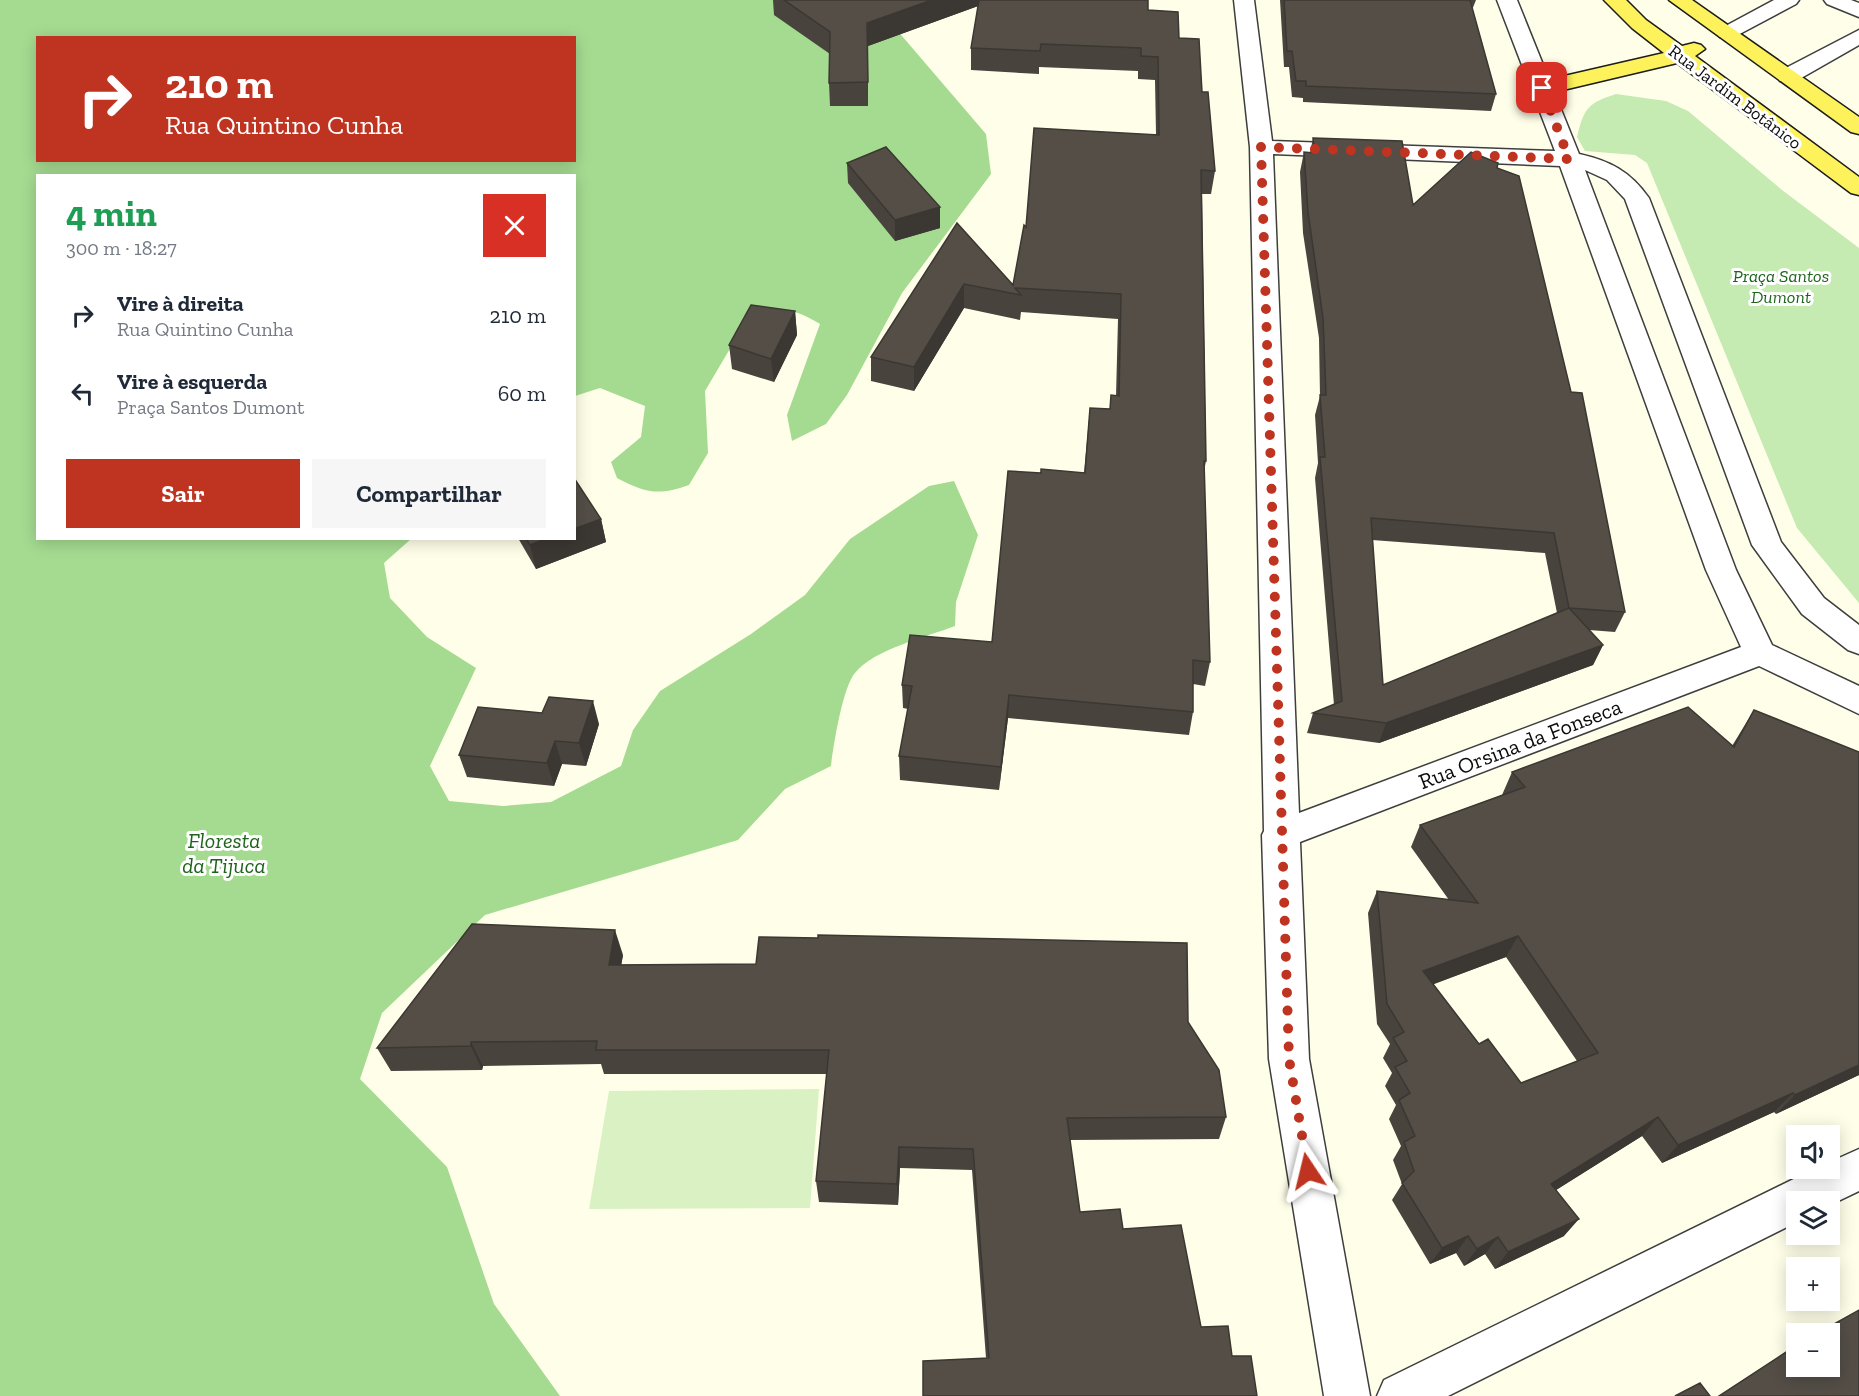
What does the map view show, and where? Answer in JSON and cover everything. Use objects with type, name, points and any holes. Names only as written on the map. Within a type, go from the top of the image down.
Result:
[{"type":"main road","name":"Rua Jardim Botânico","points":[[1614,0],[1639,24],[1679,55],[1859,188]]},
{"type":"main road","points":[[1679,0],[1859,127]]},
{"type":"main road","points":[[1542,88],[1642,66],[1679,55],[1727,33]]},
{"type":"street","points":[[1244,0],[1261,147],[1280,835],[1289,1059],[1347,1396]]},
{"type":"street","points":[[1507,0],[1569,159],[1721,570],[1760,653],[1859,701]]},
{"type":"street","points":[[1727,33],[1789,0]]},
{"type":"street","points":[[1788,76],[1859,36]]},
{"type":"street","points":[[1261,147],[1569,159],[1612,170],[1628,184],[1637,198],[1767,545],[1813,606],[1859,642]]},
{"type":"street","name":"Rua Orsina da Fonseca","points":[[1280,835],[1760,653]]},
{"type":"street","points":[[1400,1396],[1859,1169]]},
{"type":"green space","name":"Floresta da Tijuca","points":[[0,0],[822,0],[896,29],[986,134],[991,174],[902,293],[847,395],[826,424],[792,441],[787,415],[820,324],[795,312],[771,310],[751,313],[705,391],[708,453],[689,485],[660,492],[644,490],[617,478],[611,462],[641,437],[645,406],[600,388],[576,396],[576,174],[36,174],[36,540],[410,540],[384,563],[390,598],[427,637],[476,668],[430,766],[449,801],[503,806],[551,802],[621,766],[633,730],[660,691],[751,634],[805,595],[850,539],[929,486],[954,481],[978,535],[956,602],[955,626],[888,650],[855,673],[846,690],[831,766],[785,789],[738,840],[485,915],[382,1013],[360,1079],[447,1167],[494,1304],[560,1396],[0,1396]]},
{"type":"green space","name":"Praça Santos Dumont","points":[[1616,94],[1666,101],[1688,111],[1782,190],[1859,248],[1859,603],[1797,528],[1647,163],[1635,155],[1585,151],[1577,137],[1582,119],[1589,108],[1599,100]]},
{"type":"green space","points":[[819,1089],[810,1208],[589,1209],[609,1091]]},
{"type":"building","points":[[784,0],[932,0],[867,23],[868,82],[829,83],[830,32]]},
{"type":"building","points":[[979,0],[1148,0],[1148,10],[1178,12],[1179,38],[1199,39],[1202,92],[1208,92],[1215,171],[1201,170],[1206,461],[1204,461],[1210,662],[1193,660],[1193,712],[1009,695],[1001,767],[899,756],[912,686],[902,685],[910,635],[992,642],[1008,471],[1041,473],[1041,469],[1085,473],[1090,408],[1110,409],[1111,395],[1119,396],[1121,294],[1015,288],[1021,295],[964,284],[914,367],[871,357],[957,223],[1013,285],[1024,225],[1026,227],[1034,128],[1159,135],[1158,57],[1141,56],[1141,48],[1041,44],[1040,51],[971,48]]},
{"type":"building","points":[[1284,0],[1470,0],[1496,94],[1306,86],[1306,81],[1296,81],[1292,51],[1287,51]]},
{"type":"building","points":[[1313,138],[1402,141],[1413,205],[1471,152],[1498,163],[1497,168],[1519,176],[1571,392],[1582,393],[1625,612],[1569,608],[1603,645],[1386,723],[1313,713],[1342,701],[1320,457],[1325,457],[1320,395],[1326,395],[1323,318],[1308,212],[1304,152],[1315,153]],"holes":[[[1371,518],[1554,533],[1569,608],[1383,685]]]},
{"type":"building","points":[[886,147],[940,207],[895,220],[847,163]]},
{"type":"building","points":[[751,305],[795,311],[771,359],[729,345]]},
{"type":"building","points":[[576,481],[601,519],[576,528]]},
{"type":"building","points":[[527,540],[543,540],[530,545]]},
{"type":"building","points":[[549,697],[593,701],[579,743],[555,741],[547,763],[459,755],[478,707],[542,713]]},
{"type":"building","points":[[1688,707],[1734,747],[1754,710],[1859,752],[1859,1065],[1678,1145],[1658,1117],[1551,1184],[1579,1219],[1508,1252],[1498,1237],[1477,1249],[1468,1236],[1442,1248],[1402,1183],[1414,1171],[1404,1142],[1415,1136],[1399,1100],[1410,1093],[1395,1067],[1407,1061],[1393,1038],[1404,1032],[1387,1004],[1377,891],[1478,903],[1420,825],[1525,787],[1512,772]],"holes":[[[1518,936],[1598,1053],[1521,1083],[1488,1039],[1479,1044],[1423,971]]]},
{"type":"building","points":[[472,924],[615,930],[609,965],[756,964],[759,937],[818,938],[818,935],[1187,943],[1188,1022],[1219,1070],[1226,1117],[1067,1118],[1080,1212],[1120,1209],[1123,1229],[1181,1225],[1201,1327],[1228,1326],[1232,1356],[1251,1356],[1257,1396],[923,1396],[923,1361],[989,1358],[973,1149],[899,1147],[897,1184],[816,1181],[829,1050],[596,1050],[597,1041],[471,1042],[471,1046],[377,1048]]},
{"type":"building","points":[[1859,1310],[1859,1396],[1719,1396],[1786,1352],[1786,1377],[1840,1377],[1840,1323],[1836,1323]]},
{"type":"building","points":[[1700,1383],[1710,1396],[1675,1396]]},
{"type":"route","points":[[1308,1171],[1289,1059],[1280,835],[1261,147],[1569,159],[1542,88]]}]
